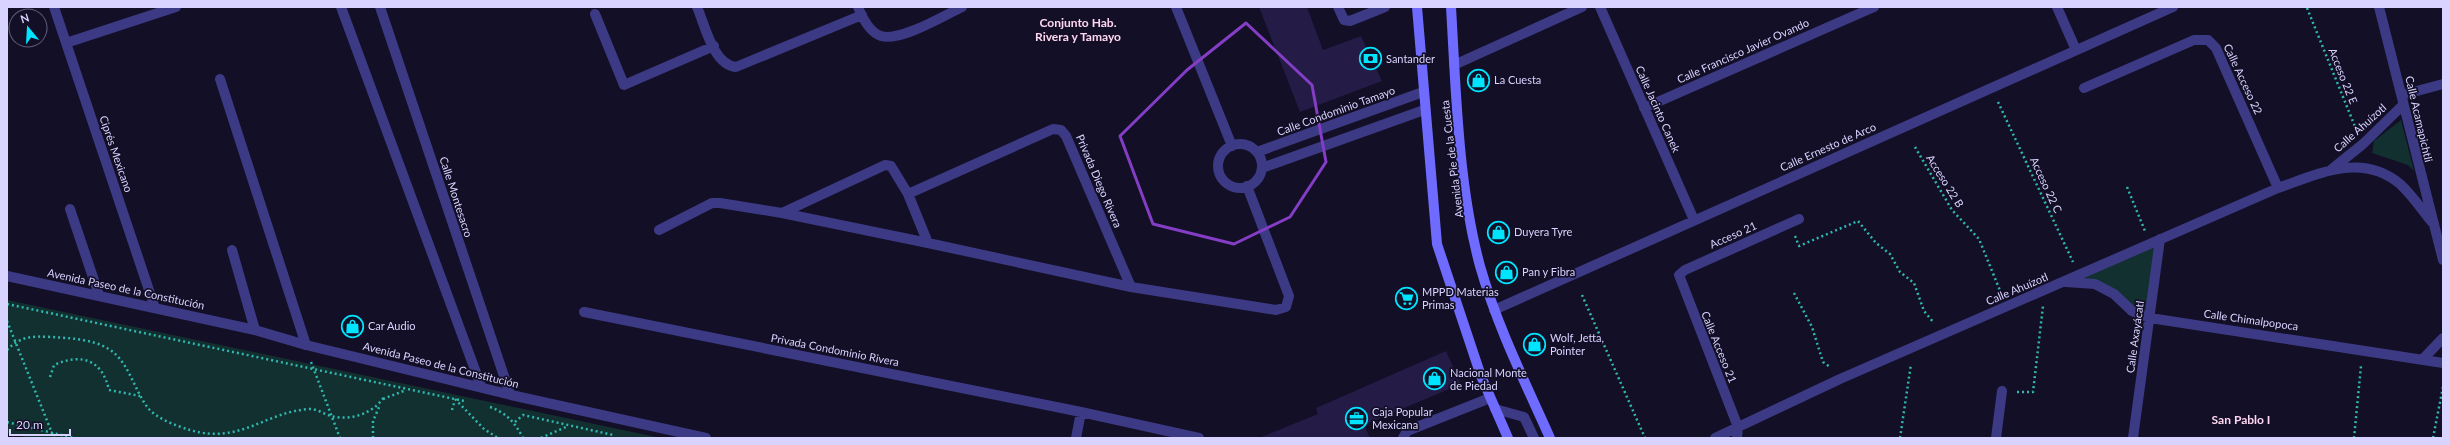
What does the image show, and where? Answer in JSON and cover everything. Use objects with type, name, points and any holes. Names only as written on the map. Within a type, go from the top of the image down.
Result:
[{"type":"main road","name":"Avenida Pie de la Cuesta","points":[[1417,7],[1424,110],[1437,244],[1481,376],[1508,438]]},
{"type":"main road","name":"Avenida Pie de la Cuesta","points":[[1451,7],[1460,143],[1471,221],[1480,265],[1494,310],[1550,438]]},
{"type":"street","name":"Ciprés Mexicano","points":[[54,7],[155,308]]},
{"type":"street","points":[[66,43],[176,7]]},
{"type":"street","points":[[341,7],[481,386]]},
{"type":"street","name":"Calle Montesacro","points":[[380,7],[510,394]]},
{"type":"street","points":[[697,7],[714,46],[724,64],[736,67],[860,11],[871,29],[880,36],[899,36],[962,7]]},
{"type":"street","points":[[1176,7],[1232,146]]},
{"type":"street","points":[[1338,7],[1344,20],[1350,22],[1385,7]]},
{"type":"street","points":[[1454,65],[1582,7]]},
{"type":"street","name":"Calle Jacinto Canek","points":[[1600,7],[1694,220]]},
{"type":"street","name":"Calle Francisco Javier Ovando","points":[[1644,108],[1874,7]]},
{"type":"street","points":[[2057,7],[2076,50]]},
{"type":"street","name":"Calle Ernesto de Arco","points":[[1494,310],[2173,7]]},
{"type":"street","name":"Calle Acamapichtli","points":[[2379,7],[2432,222],[2443,260]]},
{"type":"street","points":[[595,14],[624,85],[714,46]]},
{"type":"street","name":"Calle Acceso 22","points":[[2084,88],[2194,40],[2208,40],[2216,48],[2278,188]]},
{"type":"street","points":[[220,79],[306,345]]},
{"type":"street","points":[[2402,100],[2443,84]]},
{"type":"street","name":"Calle Condominio Tamayo","points":[[1257,152],[1423,92]]},
{"type":"street","name":"Calle Ahuízotl","points":[[2332,169],[2363,144],[2402,100]]},
{"type":"street","points":[[1262,168],[1424,110]]},
{"type":"street","name":"Privada Diego Rivera","points":[[908,194],[1053,129],[1061,130],[1066,136],[1131,287]]},
{"type":"street","points":[[1285,141],[1291,157]]},
{"type":"street","points":[[1246,144],[1257,152],[1262,168],[1257,179],[1247,186],[1234,186],[1228,184],[1219,173],[1219,159],[1222,153],[1232,146],[1246,144]]},
{"type":"street","points":[[782,213],[885,165],[891,166],[896,171],[908,194],[928,243]]},
{"type":"street","name":"Calle Ahuízotl","points":[[1715,438],[1840,379],[2160,239],[2278,188],[2332,169],[2359,166],[2381,172],[2400,184],[2432,222]]},
{"type":"street","points":[[659,230],[712,203],[782,213],[1131,287],[1276,310],[1286,307],[1289,296],[1247,186]]},
{"type":"street","points":[[70,209],[99,295]]},
{"type":"street","name":"Acceso 21","points":[[1679,275],[1685,270],[1794,221]]},
{"type":"street","name":"Calle Axayácatl","points":[[2133,438],[2160,239]]},
{"type":"street","points":[[232,250],[255,330]]},
{"type":"street","name":"Calle Acceso 21","points":[[1679,275],[1738,427]]},
{"type":"street","name":"Avenida Paseo de la Constitución","points":[[7,276],[255,330],[306,345],[510,394],[706,438]]},
{"type":"street","name":"Calle Chimalpopoca","points":[[2064,282],[2095,284],[2114,294],[2132,311],[2150,318],[2362,349],[2443,363]]},
{"type":"street","name":"Privada Condominio Rivera","points":[[584,312],[1081,412],[1199,438]]},
{"type":"street","points":[[2422,360],[2443,338]]},
{"type":"street","points":[[1996,438],[2002,391]]},
{"type":"street","points":[[1403,438],[1407,431],[1490,398]]},
{"type":"street","points":[[1495,409],[1524,417],[1534,438]]},
{"type":"street","points":[[1076,438],[1081,412]]},
{"type":"street","points":[[1737,438],[1738,427]]},
{"type":"path","name":"Acceso 22 E","points":[[2306,8],[2356,129],[2352,135]]},
{"type":"path","name":"Acceso 22 C","points":[[1998,101],[2080,275]]},
{"type":"path","name":"Acceso 22 B","points":[[1915,147],[1952,210],[1979,239],[1993,276],[2008,306]]},
{"type":"path","points":[[2127,186],[2150,244]]},
{"type":"path","points":[[1794,221],[1799,246],[1858,220],[1876,243],[1890,254],[1900,272],[1914,283],[1924,311],[1944,334]]},
{"type":"path","points":[[2002,391],[2033,392],[2044,290]]},
{"type":"path","points":[[1794,293],[1812,327],[1823,362],[1835,370],[1840,379]]},
{"type":"path","points":[[1582,295],[1645,438]]},
{"type":"path","points":[[7,304],[407,390],[467,401]]},
{"type":"path","points":[[7,321],[54,438]]},
{"type":"path","points":[[7,350],[15,341],[34,336],[69,338],[108,348],[122,362],[148,409],[169,422],[192,430],[217,434],[243,431],[296,410],[313,409],[331,416],[345,417],[363,414],[377,408],[384,397],[407,390]]},
{"type":"path","points":[[306,345],[313,369],[340,438]]},
{"type":"path","points":[[1900,438],[1913,347]]},
{"type":"path","points":[[2354,438],[2362,349]]},
{"type":"path","points":[[50,377],[54,365],[69,358],[90,361],[106,376],[109,390],[141,396]]},
{"type":"path","points":[[2433,438],[2443,387]]},
{"type":"path","points":[[373,438],[373,421],[384,397]]},
{"type":"path","points":[[452,410],[455,399]]},
{"type":"path","points":[[455,399],[484,429],[498,438]]},
{"type":"path","points":[[487,406],[500,410],[515,422],[523,438]]},
{"type":"path","points":[[515,422],[523,415],[614,435]]},
{"type":"path","points":[[7,422],[74,438]]},
{"type":"path","points":[[541,438],[568,426]]},
{"type":"highlighted area","points":[[1246,23],[1312,85],[1326,162],[1290,217],[1234,244],[1153,224],[1120,136],[1187,70]]},
{"type":"green space","points":[[2401,120],[2414,171],[2408,165],[2372,153],[2374,141]]},
{"type":"green space","points":[[2160,239],[2150,318],[2095,284],[2064,282]]},
{"type":"green space","points":[[7,300],[661,438],[30,438],[7,433]]},
{"type":"building","points":[[1259,7],[1307,7],[1323,50],[1361,36],[1382,81],[1300,112]]},
{"type":"building","points":[[1446,351],[1461,384],[1364,425],[1370,438],[1259,438],[1318,414],[1316,408]]},
{"type":"place","name":"Santander","points":[[1371,59]]},
{"type":"place","name":"La Cuesta","points":[[1478,80]]},
{"type":"place","name":"Duyera Tyre","points":[[1498,232]]},
{"type":"place","name":"Pan y Fibra","points":[[1506,272]]},
{"type":"place","name":"MPPD Materias Primas","points":[[1406,298]]},
{"type":"place","name":"Car Audio","points":[[353,326]]},
{"type":"place","name":"Wolf, Jetta, Pointer","points":[[1535,344]]},
{"type":"place","name":"Nacional Monte de Piedad","points":[[1434,379]]},
{"type":"place","name":"Caja Popular Mexicana","points":[[1356,418]]},
{"type":"district","name":"Conjunto Hab. Rivera y Tamayo","points":[[1078,30]]},
{"type":"district","name":"San Pablo I","points":[[2241,420]]}]
